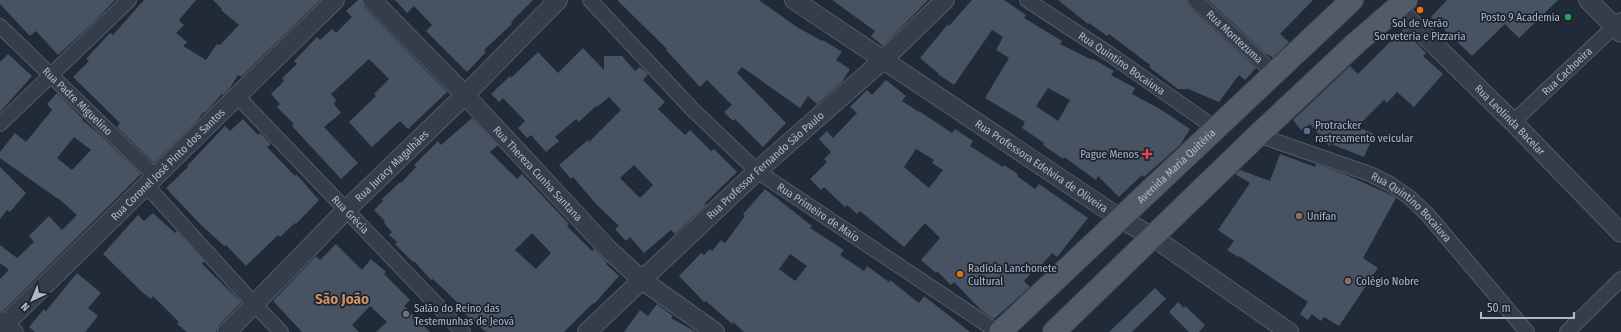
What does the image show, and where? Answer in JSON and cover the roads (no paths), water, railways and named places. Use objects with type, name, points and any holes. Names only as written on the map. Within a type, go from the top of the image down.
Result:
[{"type":"main road","name":"Avenida Maria Quitéria","points":[[999,332],[1121,219],[1352,0]]},
{"type":"main road","points":[[1054,332],[1258,135],[1356,43],[1401,4]]},
{"type":"street","points":[[0,124],[129,0]]},
{"type":"street","name":"Rua Coronel José Pinto dos Santos","points":[[5,326],[334,0]]},
{"type":"street","name":"Rua Thereza Cunha Santana","points":[[372,0],[465,95],[609,250],[642,280],[715,332]]},
{"type":"street","name":"Rua Juracy Magalhães","points":[[226,332],[346,210],[465,95],[558,0]]},
{"type":"street","name":"Rua Primeiro de Maio","points":[[590,0],[693,110],[757,171],[999,332]]},
{"type":"street","name":"Rua Professora Edelvira de Oliveira","points":[[794,0],[1121,219],[1153,237],[1289,332]]},
{"type":"street","name":"Rua Professor Fernando São Paulo","points":[[587,332],[757,171],[883,60],[945,0]]},
{"type":"street","name":"Rua Quintino Bocaiuva","points":[[1027,0],[1108,53],[1216,128]]},
{"type":"street","points":[[1588,0],[1619,27]]},
{"type":"street","name":"Rua Montezuma","points":[[1203,2],[1274,73]]},
{"type":"street","name":"Rua Leolinda Bacelar","points":[[1401,4],[1621,233]]},
{"type":"street","name":"Rua Padre Miguelino","points":[[0,26],[51,75],[150,181],[254,304],[281,332]]},
{"type":"street","name":"Rua Cachoeira","points":[[1513,122],[1619,27]]},
{"type":"street","name":"Rua Grécia","points":[[237,96],[463,332]]},
{"type":"street","name":"Rua Quintino Bocaiuva","points":[[1258,135],[1370,174],[1409,196],[1427,214],[1527,332]]},
{"type":"street","points":[[1567,332],[1621,279]]},
{"type":"place","name":"Sol de Verão Sorveteria e Pizzaria","points":[[1420,10]]},
{"type":"place","name":"Posto 9 Academia","points":[[1568,17]]},
{"type":"place","name":"Protracker rastreamento veicular","points":[[1307,131]]},
{"type":"place","name":"Pague Menos","points":[[1147,154]]},
{"type":"place","name":"Unifan","points":[[1299,216]]},
{"type":"place","name":"Radiola Lanchonete Cultural","points":[[960,274]]},
{"type":"place","name":"Colégio Nobre","points":[[1348,281]]},
{"type":"place","name":"Salão do Reino das Testemunhas de Jeová","points":[[406,314]]},
{"type":"district","name":"São João","points":[[342,299]]}]
